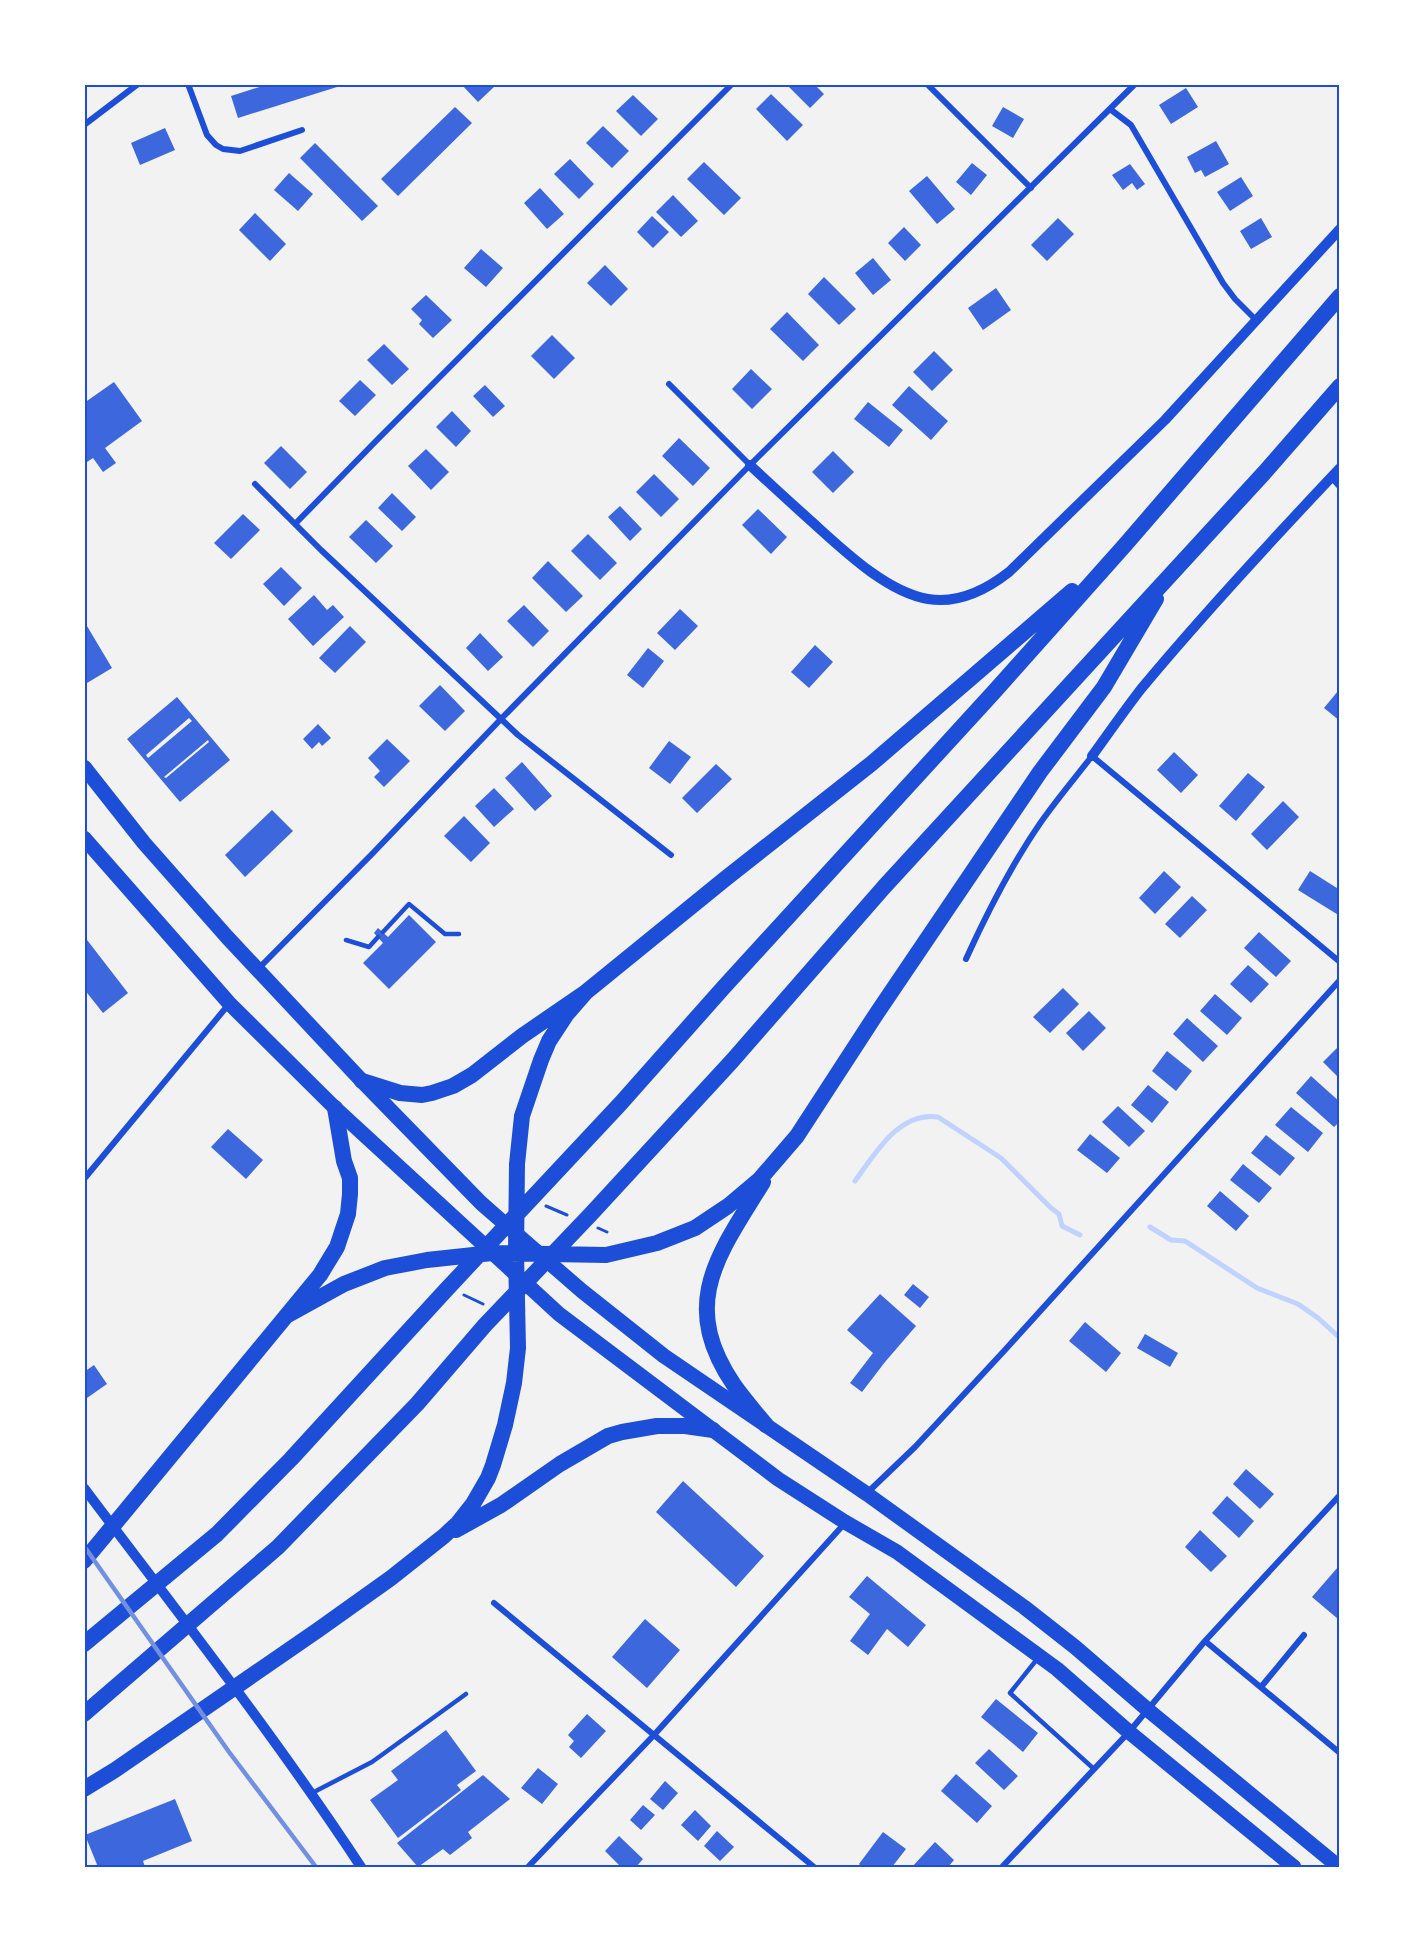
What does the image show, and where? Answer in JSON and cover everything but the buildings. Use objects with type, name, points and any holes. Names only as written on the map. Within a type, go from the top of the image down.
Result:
[{"type":"highway","points":[[84,1644],[217,1534],[291,1459],[621,1103],[1125,545],[1340,296]]},
{"type":"highway","points":[[84,1714],[278,1547],[417,1404],[485,1325],[732,1061],[900,870],[1264,473],[1340,386]]},
{"type":"highway","points":[[362,1081],[400,1093],[422,1095],[453,1086],[472,1075],[522,1036],[586,992],[871,764],[1125,545]]},
{"type":"highway","points":[[766,1425],[733,1384],[716,1351],[709,1331],[706,1304],[709,1283],[723,1247],[774,1164],[797,1136],[1040,772],[1104,687],[1174,570]]},
{"type":"highway","points":[[84,767],[144,843],[257,970],[481,1203],[582,1291],[664,1356],[867,1494],[1024,1607],[1339,1867]]},
{"type":"highway","points":[[84,838],[230,1003],[335,1108],[559,1314],[778,1479],[897,1552],[1040,1656],[1294,1867]]},
{"type":"highway","points":[[444,1536],[473,1504],[488,1479],[505,1425],[514,1383],[518,1348],[517,1164],[522,1116],[541,1060],[557,1028],[586,992]]},
{"type":"highway","points":[[84,1561],[320,1275],[338,1247],[348,1214],[350,1178],[344,1161],[335,1108]]},
{"type":"highway","points":[[286,1316],[344,1284],[385,1268],[427,1260],[492,1253],[606,1255],[657,1244],[695,1228],[728,1206],[774,1164]]},
{"type":"highway","points":[[84,1789],[318,1630],[444,1536],[501,1505],[560,1464],[608,1436],[657,1426],[685,1426],[713,1430]]},
{"type":"street","points":[[84,125],[138,84]]},
{"type":"street","points":[[188,84],[207,135],[216,145],[240,151],[302,130]]},
{"type":"street","points":[[296,524],[732,84]]},
{"type":"street","points":[[927,84],[1030,188]]},
{"type":"street","points":[[257,970],[750,465],[1135,84]]},
{"type":"street","points":[[1110,109],[1131,125],[1223,283],[1256,320]]},
{"type":"street","points":[[669,384],[750,465],[842,549],[890,585],[909,594],[930,599],[968,596],[979,592],[1009,572],[1165,420],[1340,229]]},
{"type":"street","points":[[966,959],[996,896],[1017,859],[1041,822],[1139,692],[1179,644],[1340,468]]},
{"type":"street","points":[[1331,477],[1340,487]]},
{"type":"street","points":[[255,484],[518,735],[671,855]]},
{"type":"street","points":[[1092,756],[1340,962]]},
{"type":"street","points":[[867,1494],[915,1447],[1004,1351],[1340,980]]},
{"type":"street","points":[[84,1179],[230,1003]]},
{"type":"street","points":[[84,1488],[312,1793],[361,1867]]},
{"type":"street","points":[[1002,1867],[1129,1732],[1205,1641],[1340,1495]]},
{"type":"street","points":[[528,1867],[654,1735],[845,1522]]},
{"type":"street","points":[[494,1603],[814,1867]]},
{"type":"street","points":[[1261,1687],[1304,1635]]},
{"type":"street","points":[[1205,1641],[1340,1753]]},
{"type":"lane","points":[[383,932],[409,904],[445,934],[459,934]]},
{"type":"lane","points":[[346,940],[369,947],[378,937]]},
{"type":"lane","points":[[1040,1656],[1010,1693],[1095,1769]]},
{"type":"lane","points":[[312,1793],[372,1762],[466,1694]]},
{"type":"waterway","points":[[855,1181],[880,1147],[900,1127],[924,1117],[938,1117],[1001,1158],[1059,1214],[1062,1226],[1080,1235]]},
{"type":"waterway","points":[[1150,1227],[1171,1240],[1185,1241],[1257,1288],[1298,1304],[1340,1338]]},
{"type":"railway","points":[[84,1546],[229,1752],[316,1867]]}]
